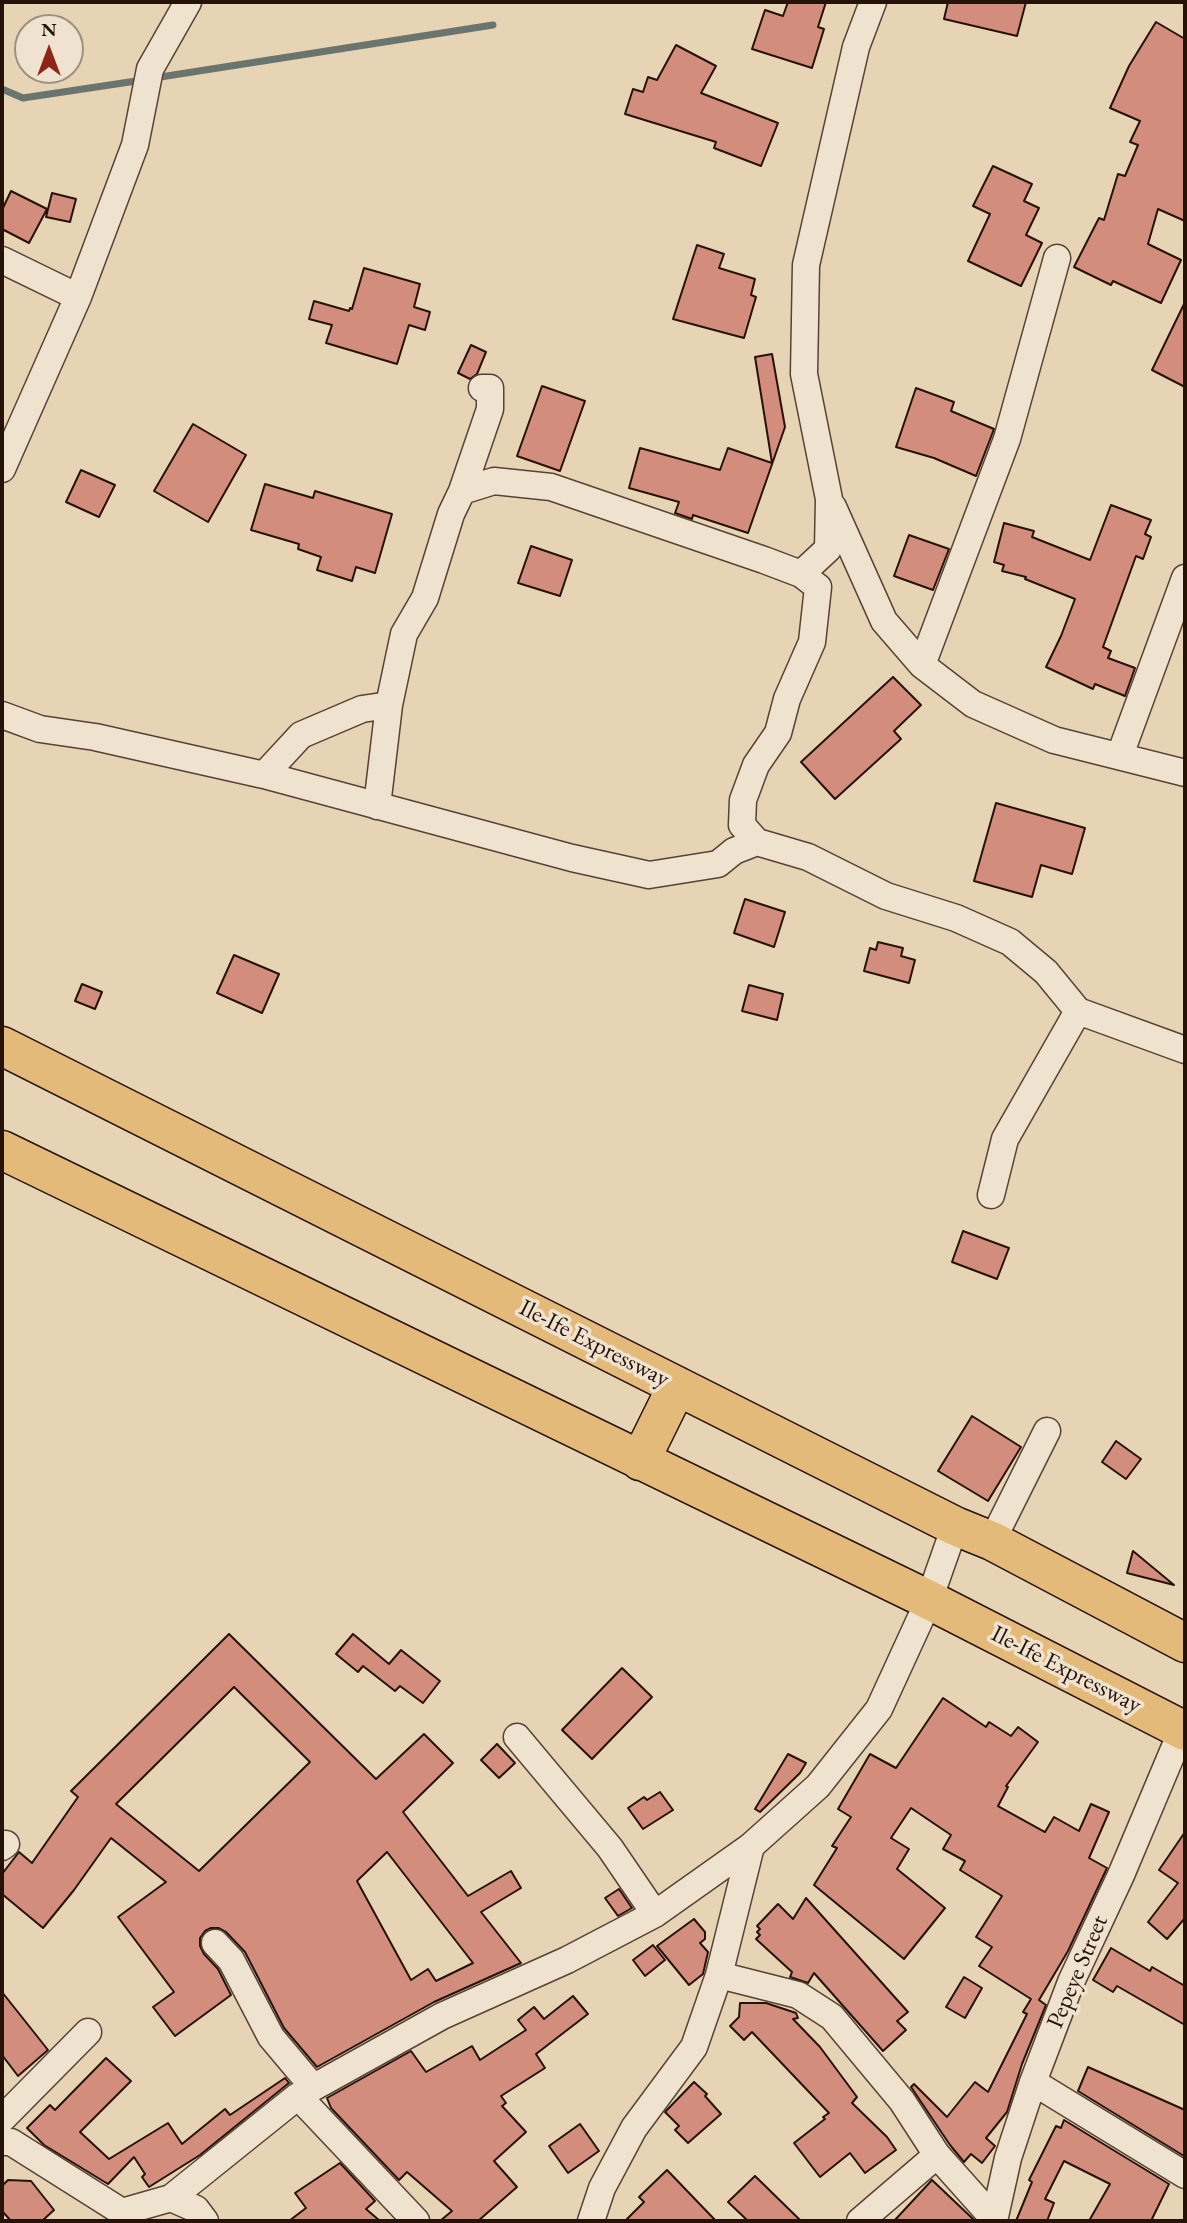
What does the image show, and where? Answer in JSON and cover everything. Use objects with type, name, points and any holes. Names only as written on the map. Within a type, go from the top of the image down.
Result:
[{"type":"highway","name":"Ile-Ife Expressway","points":[[2,1046],[955,1526],[992,1541],[1182,1633]]},
{"type":"highway","name":"Ile-Ife Expressway","points":[[2,1150],[929,1600],[1184,1728]]},
{"type":"highway","points":[[640,1461],[677,1386]]},
{"type":"street","points":[[2,469],[78,297],[135,145],[150,69],[188,2]]},
{"type":"street","points":[[800,574],[828,549],[829,499],[804,374],[806,264],[856,47],[873,2]]},
{"type":"street","points":[[922,665],[1007,439],[1058,258]]},
{"type":"street","points":[[2,260],[78,297]]},
{"type":"street","points":[[377,806],[389,705],[404,634],[425,598],[451,514],[462,491],[490,409],[490,387],[482,387]]},
{"type":"street","points":[[462,491],[494,481],[551,487],[800,574],[818,587],[812,642],[787,699],[778,733],[756,765],[743,800],[742,825],[757,842],[808,857],[886,896],[956,918],[1010,942],[1046,972],[1078,1010],[1185,1050]]},
{"type":"street","points":[[829,499],[884,621],[922,665],[974,704],[1054,740],[1185,773]]},
{"type":"street","points":[[1120,755],[1185,578]]},
{"type":"street","points":[[264,775],[301,735],[362,709],[389,705]]},
{"type":"street","points":[[2,715],[40,729],[94,737],[264,775],[572,858],[649,875],[718,864],[734,851],[757,842]]},
{"type":"street","points":[[991,1195],[1005,1139],[1078,1010]]},
{"type":"street","points":[[992,1541],[1047,1431]]},
{"type":"street","points":[[2,2142],[10,2141],[121,2212],[171,2197],[305,2092],[442,2016],[568,1959],[655,1914],[751,1846],[818,1786],[879,1709],[929,1600],[955,1526]]},
{"type":"street","name":"Pepeye Street","points":[[994,2220],[1008,2158],[1071,1982],[1121,1875],[1184,1728]]},
{"type":"street","points":[[517,1737],[610,1847],[655,1914]]},
{"type":"street","points":[[591,2221],[602,2188],[634,2128],[694,2048],[719,1975],[751,1846]]},
{"type":"street","points":[[215,1943],[231,1959],[271,2037],[305,2092],[416,2221]]},
{"type":"street","points":[[719,1975],[798,1994],[832,2017],[902,2101],[937,2155],[994,2220]]},
{"type":"street","points":[[2,2119],[88,2032]]},
{"type":"street","points":[[1033,2082],[1185,2175]]},
{"type":"street","points":[[860,2221],[937,2155]]},
{"type":"street","points":[[171,2197],[196,2208],[205,2221]]},
{"type":"building","points":[[788,2],[826,2],[818,27],[824,29],[812,68],[752,49],[765,10],[783,16]]},
{"type":"building","points":[[948,2],[1026,2],[1017,36],[944,19]]},
{"type":"building","points":[[1156,22],[1185,39],[1185,221],[1158,209],[1148,244],[1181,260],[1161,303],[1113,281],[1111,285],[1074,267],[1099,218],[1104,220],[1118,174],[1125,176],[1138,145],[1130,142],[1140,121],[1110,108],[1129,66]]},
{"type":"building","points":[[676,45],[716,66],[701,93],[778,123],[761,166],[714,148],[716,142],[625,114],[633,89],[643,92],[648,77],[657,80]]},
{"type":"building","points":[[993,166],[1032,184],[1024,201],[1039,208],[1026,235],[1042,243],[1021,286],[968,261],[990,214],[973,206]]},
{"type":"building","points":[[11,191],[47,209],[29,243],[2,229],[2,210]]},
{"type":"building","points":[[52,193],[76,199],[70,222],[46,217]]},
{"type":"building","points":[[697,245],[724,254],[719,268],[755,279],[751,295],[756,297],[744,338],[673,319]]},
{"type":"building","points":[[364,268],[420,284],[414,307],[430,312],[425,330],[409,325],[397,364],[326,343],[332,325],[309,319],[314,301],[349,311],[352,309]]},
{"type":"building","points":[[1185,302],[1185,387],[1152,370]]},
{"type":"building","points":[[471,345],[486,352],[477,374],[470,379],[458,373]]},
{"type":"building","points":[[772,354],[785,427],[748,533],[693,515],[692,519],[675,513],[679,502],[629,488],[640,448],[720,470],[728,448],[772,463],[755,357]]},
{"type":"building","points":[[542,386],[585,401],[560,471],[517,456]]},
{"type":"building","points":[[916,388],[954,402],[951,411],[994,429],[976,476],[934,458],[896,447]]},
{"type":"building","points":[[193,424],[246,455],[208,522],[154,491]]},
{"type":"building","points":[[81,470],[115,485],[99,517],[66,502]]},
{"type":"building","points":[[265,484],[313,498],[315,491],[392,514],[375,573],[356,567],[352,581],[317,570],[321,557],[298,549],[299,544],[251,530]]},
{"type":"building","points":[[1111,505],[1151,520],[1145,534],[1151,537],[1143,559],[1136,556],[1103,647],[1111,651],[1108,658],[1135,668],[1125,696],[1095,684],[1093,689],[1046,667],[1075,599],[1025,579],[1026,577],[1002,571],[1004,565],[994,562],[1004,523],[1034,531],[1032,537],[1090,560]]},
{"type":"building","points":[[909,535],[949,549],[933,590],[894,576]]},
{"type":"building","points":[[531,546],[572,560],[560,596],[518,583]]},
{"type":"building","points":[[893,677],[921,705],[894,731],[901,739],[835,799],[801,762]]},
{"type":"building","points":[[996,803],[1085,828],[1072,874],[1041,865],[1032,897],[974,881]]},
{"type":"building","points":[[745,899],[785,912],[774,947],[734,933]]},
{"type":"building","points":[[878,942],[903,948],[901,956],[915,960],[909,983],[864,971],[870,948],[876,950]]},
{"type":"building","points":[[234,955],[279,974],[262,1013],[217,993]]},
{"type":"building","points":[[82,984],[102,992],[95,1009],[75,1001]]},
{"type":"building","points":[[749,985],[783,994],[777,1020],[742,1011]]},
{"type":"building","points":[[963,1231],[1009,1248],[997,1279],[952,1262]]},
{"type":"building","points":[[972,1416],[1021,1447],[988,1501],[938,1471]]},
{"type":"building","points":[[1116,1441],[1141,1459],[1126,1479],[1102,1462]]},
{"type":"building","points":[[1133,1551],[1174,1585],[1127,1573]]},
{"type":"building","points":[[229,1634],[376,1779],[424,1734],[453,1763],[403,1812],[468,1896],[511,1871],[521,1888],[481,1912],[521,1963],[434,2002],[317,2067],[284,2028],[245,1952],[226,1932],[211,1928],[200,1938],[200,1946],[218,1969],[231,1995],[175,2036],[153,2007],[174,1992],[118,1917],[166,1882],[111,1838],[43,1928],[2,1894],[2,1874],[19,1852],[32,1863],[78,1797],[71,1791]],"holes":[[[234,1687],[310,1762],[199,1871],[116,1804]],[[387,1852],[473,1963],[436,1981],[428,1969],[411,1980],[357,1881]]]},
{"type":"building","points":[[353,1634],[389,1664],[401,1650],[440,1681],[423,1703],[400,1686],[395,1691],[363,1666],[358,1672],[336,1654]]},
{"type":"building","points":[[622,1668],[652,1697],[592,1759],[562,1730]]},
{"type":"building","points":[[943,1698],[986,1727],[989,1722],[1011,1736],[1018,1727],[1038,1742],[1006,1786],[1008,1787],[998,1806],[1045,1832],[1054,1817],[1079,1831],[1091,1804],[1109,1812],[1089,1858],[1107,1868],[1068,1951],[1039,2000],[1046,2005],[1022,2064],[1007,2112],[986,2138],[995,2146],[982,2163],[971,2154],[964,2162],[911,2087],[914,2084],[947,2117],[975,2082],[988,2092],[1027,2014],[1023,2012],[1031,1999],[979,1966],[992,1947],[976,1937],[1002,1896],[960,1870],[965,1861],[943,1849],[951,1835],[911,1808],[891,1838],[909,1849],[897,1869],[945,1908],[904,1959],[814,1885],[837,1848],[832,1846],[851,1817],[838,1809],[870,1754],[896,1768]]},
{"type":"building","points":[[497,1744],[515,1763],[499,1778],[481,1760]]},
{"type":"building","points":[[788,1754],[806,1763],[800,1773],[760,1812],[755,1809]]},
{"type":"building","points":[[660,1792],[673,1810],[643,1829],[628,1808],[644,1797],[647,1800]]},
{"type":"building","points":[[1185,1832],[1185,1918],[1167,1939],[1148,1922],[1178,1883],[1159,1870]]},
{"type":"building","points":[[619,1889],[632,1908],[618,1916],[605,1898]]},
{"type":"building","points":[[806,1898],[908,2012],[897,2021],[906,2030],[883,2051],[814,1973],[808,1983],[790,1977],[792,1972],[756,1939],[760,1935],[757,1926],[778,1904],[793,1919]]},
{"type":"building","points":[[694,1919],[705,1932],[705,1939],[700,1943],[708,1952],[703,1974],[689,1985],[657,1946]]},
{"type":"building","points":[[653,1945],[665,1960],[645,1976],[633,1960]]},
{"type":"building","points":[[1111,1948],[1150,1971],[1152,1967],[1185,1986],[1185,2025],[1117,1986],[1113,1992],[1093,1980]]},
{"type":"building","points":[[964,1977],[982,1988],[965,2018],[946,2007]]},
{"type":"building","points":[[2,1992],[48,2050],[18,2076],[2,2055]]},
{"type":"building","points":[[573,1996],[588,2014],[536,2054],[545,2068],[501,2096],[506,2103],[502,2106],[526,2132],[494,2161],[517,2187],[478,2221],[440,2221],[452,2211],[407,2172],[399,2180],[331,2108],[327,2098],[411,2051],[426,2072],[472,2046],[480,2060],[526,2030],[518,2020],[534,2007],[544,2019]]},
{"type":"building","points":[[740,2003],[766,2003],[796,2013],[798,2018],[793,2019],[820,2047],[857,2097],[852,2103],[887,2137],[896,2150],[865,2173],[850,2153],[820,2177],[794,2143],[829,2113],[752,2032],[744,2040],[730,2026],[739,2017]]},
{"type":"building","points":[[106,2058],[131,2081],[80,2132],[109,2159],[168,2123],[182,2144],[225,2109],[230,2115],[285,2078],[289,2083],[200,2155],[149,2187],[142,2177],[145,2174],[134,2157],[108,2184],[44,2145],[27,2128],[50,2105],[55,2110]]},
{"type":"building","points":[[1088,2067],[1185,2110],[1184,2156],[1078,2091]]},
{"type":"building","points":[[694,2082],[707,2094],[705,2096],[721,2114],[688,2143],[675,2130],[679,2126],[665,2112]]},
{"type":"building","points":[[1064,2120],[1169,2184],[1151,2221],[1089,2221],[1110,2184],[1064,2161],[1045,2199],[1054,2203],[1047,2221],[1016,2221],[1032,2182],[1029,2180],[1056,2126],[1061,2128]]},
{"type":"building","points":[[580,2124],[599,2151],[568,2173],[549,2146]]},
{"type":"building","points":[[340,2163],[375,2201],[366,2209],[380,2221],[289,2221],[306,2208],[295,2193]]},
{"type":"building","points":[[667,2170],[716,2221],[625,2221],[644,2202],[639,2197]]},
{"type":"building","points":[[755,2176],[801,2221],[748,2221],[728,2202]]},
{"type":"building","points":[[8,2180],[31,2181],[54,2210],[42,2221],[11,2221],[2,2211],[2,2186]]},
{"type":"building","points":[[932,2180],[972,2218],[975,2221],[894,2221]]},
{"type":"waterway","points":[[154,78],[493,25]]},
{"type":"waterway","points":[[2,89],[23,98],[143,80]]}]
